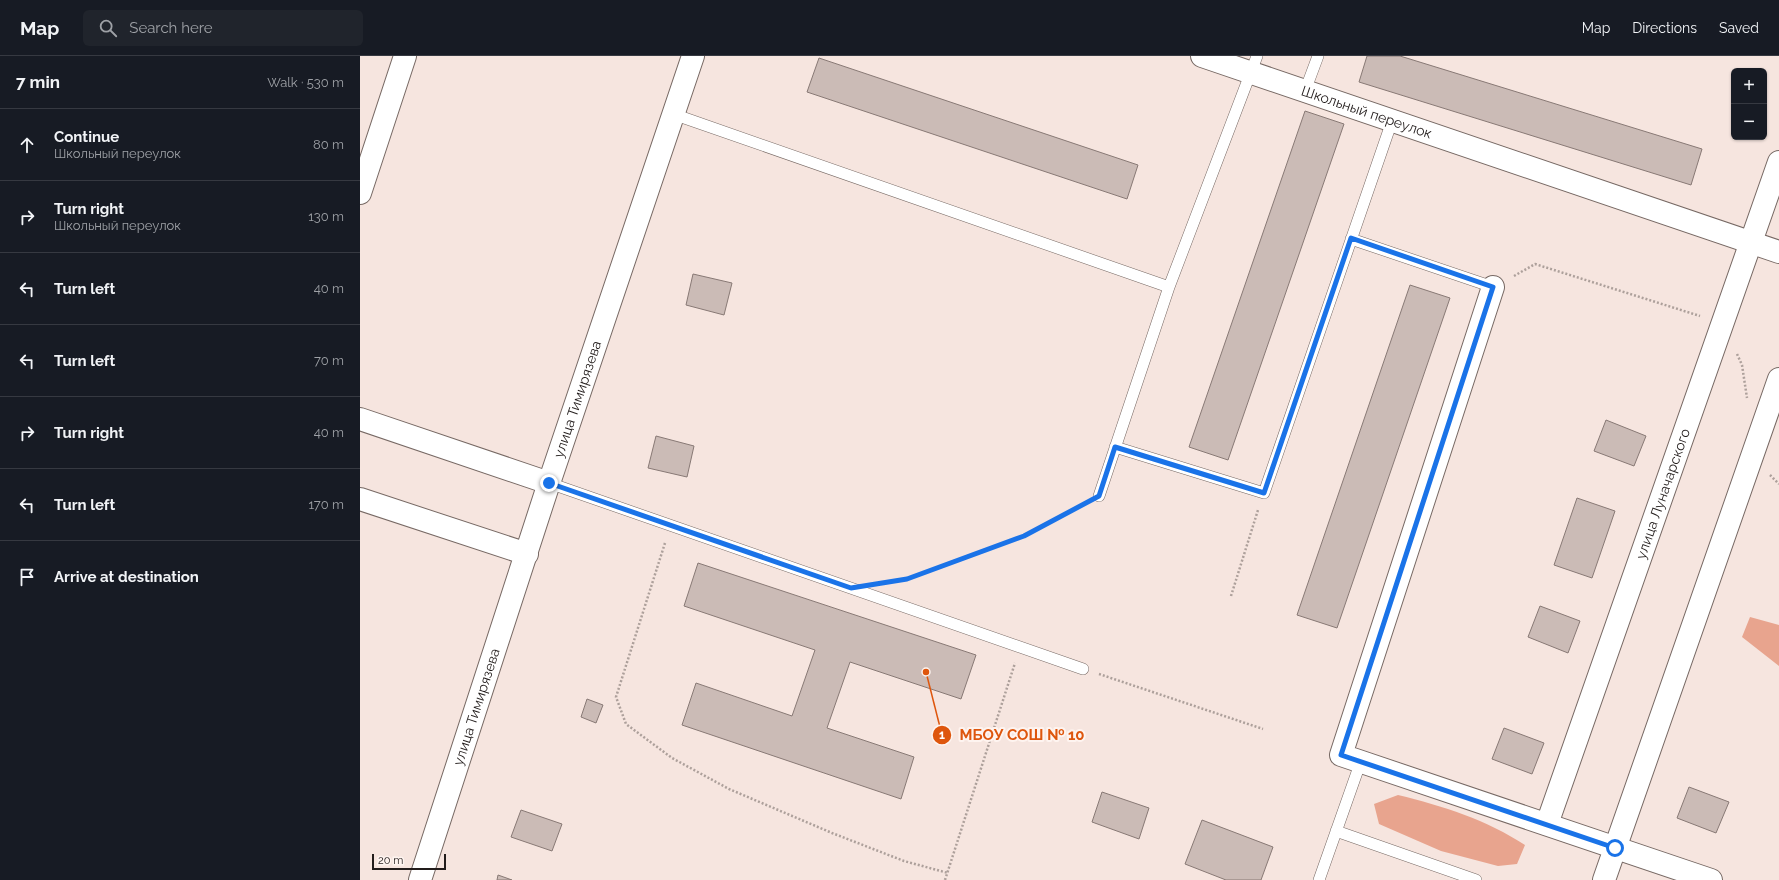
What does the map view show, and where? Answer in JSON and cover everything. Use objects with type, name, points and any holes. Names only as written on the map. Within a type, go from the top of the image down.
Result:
[{"type":"street","points":[[360,193],[404,56]]},
{"type":"street","name":"улица Тимирязева","points":[[420,880],[549,483],[693,56]]},
{"type":"street","name":"Школьный переулок","points":[[1202,56],[1254,64],[1305,91],[1779,252]]},
{"type":"street","name":"улица Луначарского","points":[[1547,824],[1779,162]]},
{"type":"street","points":[[1493,287],[1341,755],[1711,880]]},
{"type":"street","points":[[1604,880],[1779,379]]},
{"type":"street","points":[[360,419],[549,483]]},
{"type":"street","points":[[360,499],[527,554]]},
{"type":"lane","points":[[1305,91],[1318,56]]},
{"type":"lane","points":[[1099,496],[1169,288],[1254,64]]},
{"type":"lane","points":[[673,114],[1169,288]]},
{"type":"lane","points":[[1115,447],[1264,493],[1392,121]]},
{"type":"lane","points":[[1351,238],[1493,287]]},
{"type":"lane","points":[[549,483],[1084,669]]},
{"type":"lane","points":[[1319,880],[1360,761]]},
{"type":"lane","points":[[1336,832],[1476,880]]},
{"type":"path","points":[[1535,264],[1723,323]]},
{"type":"path","points":[[1231,596],[1264,493]]},
{"type":"path","points":[[886,582],[907,579],[1024,536],[1099,496]]},
{"type":"path","points":[[671,526],[616,697],[626,724],[672,758],[729,789],[832,833],[904,861],[948,873]]},
{"type":"path","points":[[945,880],[1020,647]]},
{"type":"path","points":[[1084,669],[1263,729]]},
{"type":"shaded area","points":[[1750,617],[1779,625],[1779,666],[1742,637]]},
{"type":"shaded area","points":[[1398,795],[1448,809],[1480,821],[1510,836],[1525,845],[1517,864],[1498,866],[1441,851],[1379,824],[1374,804]]},
{"type":"building","points":[[1367,56],[1400,56],[1702,149],[1691,185],[1359,82]]},
{"type":"building","points":[[819,58],[1138,165],[1127,199],[807,92]]},
{"type":"building","points":[[1305,111],[1344,124],[1228,460],[1189,447]]},
{"type":"building","points":[[693,274],[732,283],[724,315],[686,305]]},
{"type":"building","points":[[1410,285],[1450,298],[1337,628],[1297,615]]},
{"type":"building","points":[[1606,420],[1646,436],[1634,466],[1594,451]]},
{"type":"building","points":[[656,436],[694,446],[687,477],[648,468]]},
{"type":"building","points":[[1577,498],[1615,511],[1592,578],[1554,565]]},
{"type":"building","points":[[698,563],[976,655],[961,699],[850,662],[827,728],[914,757],[901,799],[682,725],[696,683],[792,716],[815,650],[684,606]]},
{"type":"building","points":[[1540,606],[1580,621],[1568,653],[1528,637]]},
{"type":"building","points":[[587,699],[603,705],[596,723],[581,717]]},
{"type":"building","points":[[1504,728],[1544,743],[1532,774],[1492,759]]},
{"type":"building","points":[[1689,787],[1729,802],[1716,833],[1677,818]]},
{"type":"building","points":[[1102,792],[1149,808],[1139,839],[1092,822]]},
{"type":"building","points":[[521,810],[562,824],[552,851],[511,837]]},
{"type":"building","points":[[1202,820],[1273,847],[1261,880],[1226,880],[1185,864]]},
{"type":"building","points":[[498,875],[512,880],[497,880]]},
{"type":"place","name":"МБОУ СОШ № 10","points":[[926,672]]},
{"type":"route","points":[[549,483],[851,588],[907,579],[1024,536],[1099,496],[1115,447],[1264,493],[1288,418],[1351,238],[1493,287],[1341,755],[1615,848]]}]
